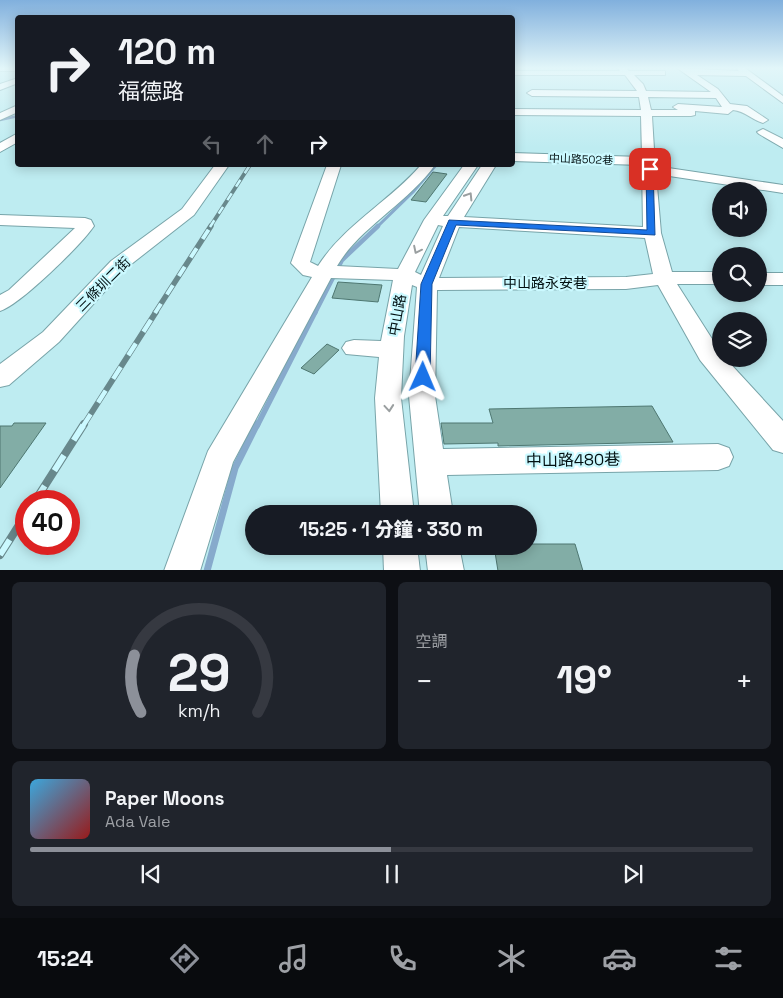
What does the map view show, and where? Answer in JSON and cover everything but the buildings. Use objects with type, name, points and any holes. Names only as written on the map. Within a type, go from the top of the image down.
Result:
[{"type":"street","points":[[516,112],[531,95]]},
{"type":"street","points":[[548,95],[645,104],[727,109],[743,108],[763,120]]},
{"type":"street","points":[[642,95],[645,104],[652,233],[664,278],[708,354],[783,441]]},
{"type":"street","points":[[516,112],[645,104],[719,95],[727,109],[748,119]]},
{"type":"street","points":[[0,103],[15,103]]},
{"type":"street","points":[[645,104],[691,113]]},
{"type":"street","points":[[0,116],[15,109]]},
{"type":"street","points":[[763,132],[783,144]]},
{"type":"street","points":[[0,149],[15,138]]},
{"type":"street","points":[[0,149],[15,145]]},
{"type":"street","name":"中山路502巷","points":[[515,158],[649,165]]},
{"type":"street","points":[[649,165],[783,189]]},
{"type":"street","name":"三條圳二街","points":[[0,378],[51,337],[118,265],[188,212],[221,167]]},
{"type":"street","points":[[333,167],[300,263],[310,271],[404,275],[427,284]]},
{"type":"street","points":[[182,570],[219,460],[324,272],[338,249],[409,188],[426,167]]},
{"type":"street","name":"中山路","points":[[436,505],[422,396],[427,284],[442,221],[470,167]]},
{"type":"street","name":"中山路","points":[[397,505],[388,398],[392,349],[404,275],[442,221],[487,167]]},
{"type":"street","points":[[0,220],[85,223],[86,226],[82,232],[16,294],[0,304]]},
{"type":"street","points":[[442,221],[652,233]]},
{"type":"street","name":"中山路永安巷","points":[[427,284],[626,283],[664,278],[712,278]]},
{"type":"street","points":[[767,279],[783,279]]},
{"type":"street","points":[[354,348],[392,349]]},
{"type":"street","name":"中山路480巷","points":[[429,462],[718,457]]},
{"type":"street","points":[[401,555],[402,570]]},
{"type":"street","points":[[444,555],[446,570]]},
{"type":"waterway","points":[[0,120],[15,117]]},
{"type":"waterway","points":[[377,227],[413,192],[434,167]]},
{"type":"waterway","points":[[315,313],[342,260],[378,226]]},
{"type":"waterway","points":[[257,426],[315,312]]},
{"type":"waterway","points":[[207,570],[235,468],[257,424]]},
{"type":"railway","points":[[210,227],[249,167]]},
{"type":"railway","points":[[155,313],[211,226]]},
{"type":"railway","points":[[83,426],[156,312]]},
{"type":"railway","points":[[42,490],[84,424]]},
{"type":"railway","points":[[0,555],[15,531]]},
{"type":"route","points":[[423,377],[427,284],[453,222],[652,233],[650,169]]}]
